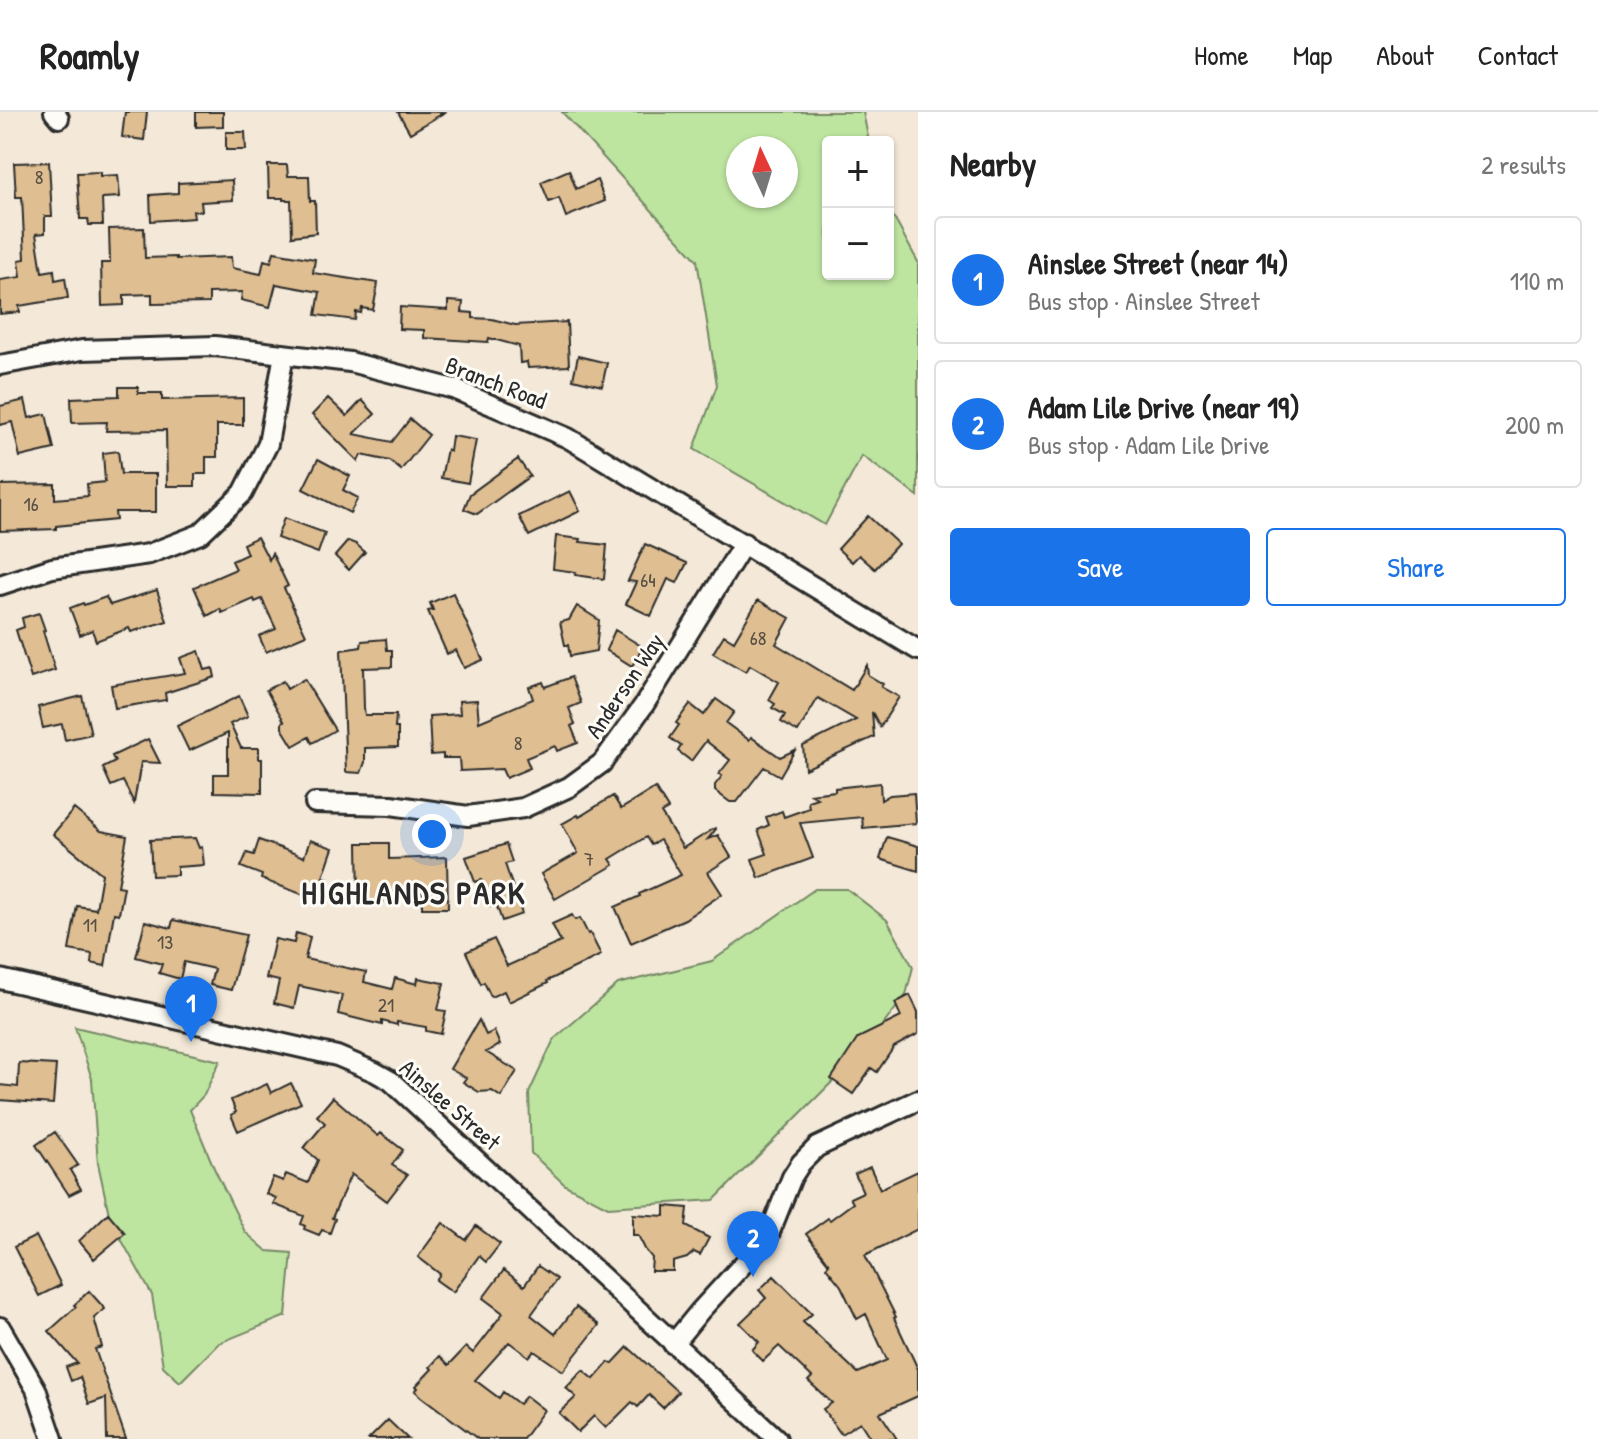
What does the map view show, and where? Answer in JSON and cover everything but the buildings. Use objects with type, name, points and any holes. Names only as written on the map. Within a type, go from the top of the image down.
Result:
[{"type":"street","name":"Branch Road","points":[[0,365],[82,350],[215,346],[350,362],[454,389],[568,438],[918,650]]},
{"type":"street","points":[[0,585],[52,568],[149,554],[200,534],[243,493],[268,444],[284,354]]},
{"type":"street","name":"Anderson Way","points":[[315,803],[391,805],[468,816],[523,808],[569,787],[602,763],[644,705],[744,543]]},
{"type":"street","name":"Ainslee Street","points":[[0,979],[337,1056],[391,1081],[777,1439]]},
{"type":"street","points":[[673,1344],[768,1237],[792,1177],[817,1147],[918,1100]]},
{"type":"street","points":[[0,1327],[36,1389],[53,1439]]},
{"type":"green space","points":[[562,112],[863,112],[868,136],[822,136],[822,280],[894,280],[894,218],[918,262],[918,496],[862,456],[825,525],[694,449],[717,385],[697,260]]},
{"type":"green space","points":[[815,889],[847,889],[887,920],[913,967],[906,995],[862,1052],[714,1200],[608,1207],[565,1185],[531,1153],[529,1093],[554,1039],[618,984],[712,961]]},
{"type":"green space","points":[[75,1027],[220,1061],[204,1095],[190,1110],[245,1232],[267,1251],[292,1253],[286,1316],[219,1343],[180,1382],[163,1366],[152,1295],[110,1219],[98,1163],[92,1079]]},
{"type":"place","name":"Ainslee Street (near 14)","points":[[191,1042]]},
{"type":"place","name":"Adam Lile Drive (near 19)","points":[[753,1277]]},
{"type":"district","name":"HIGHLANDS PARK","points":[[414,893]]}]
